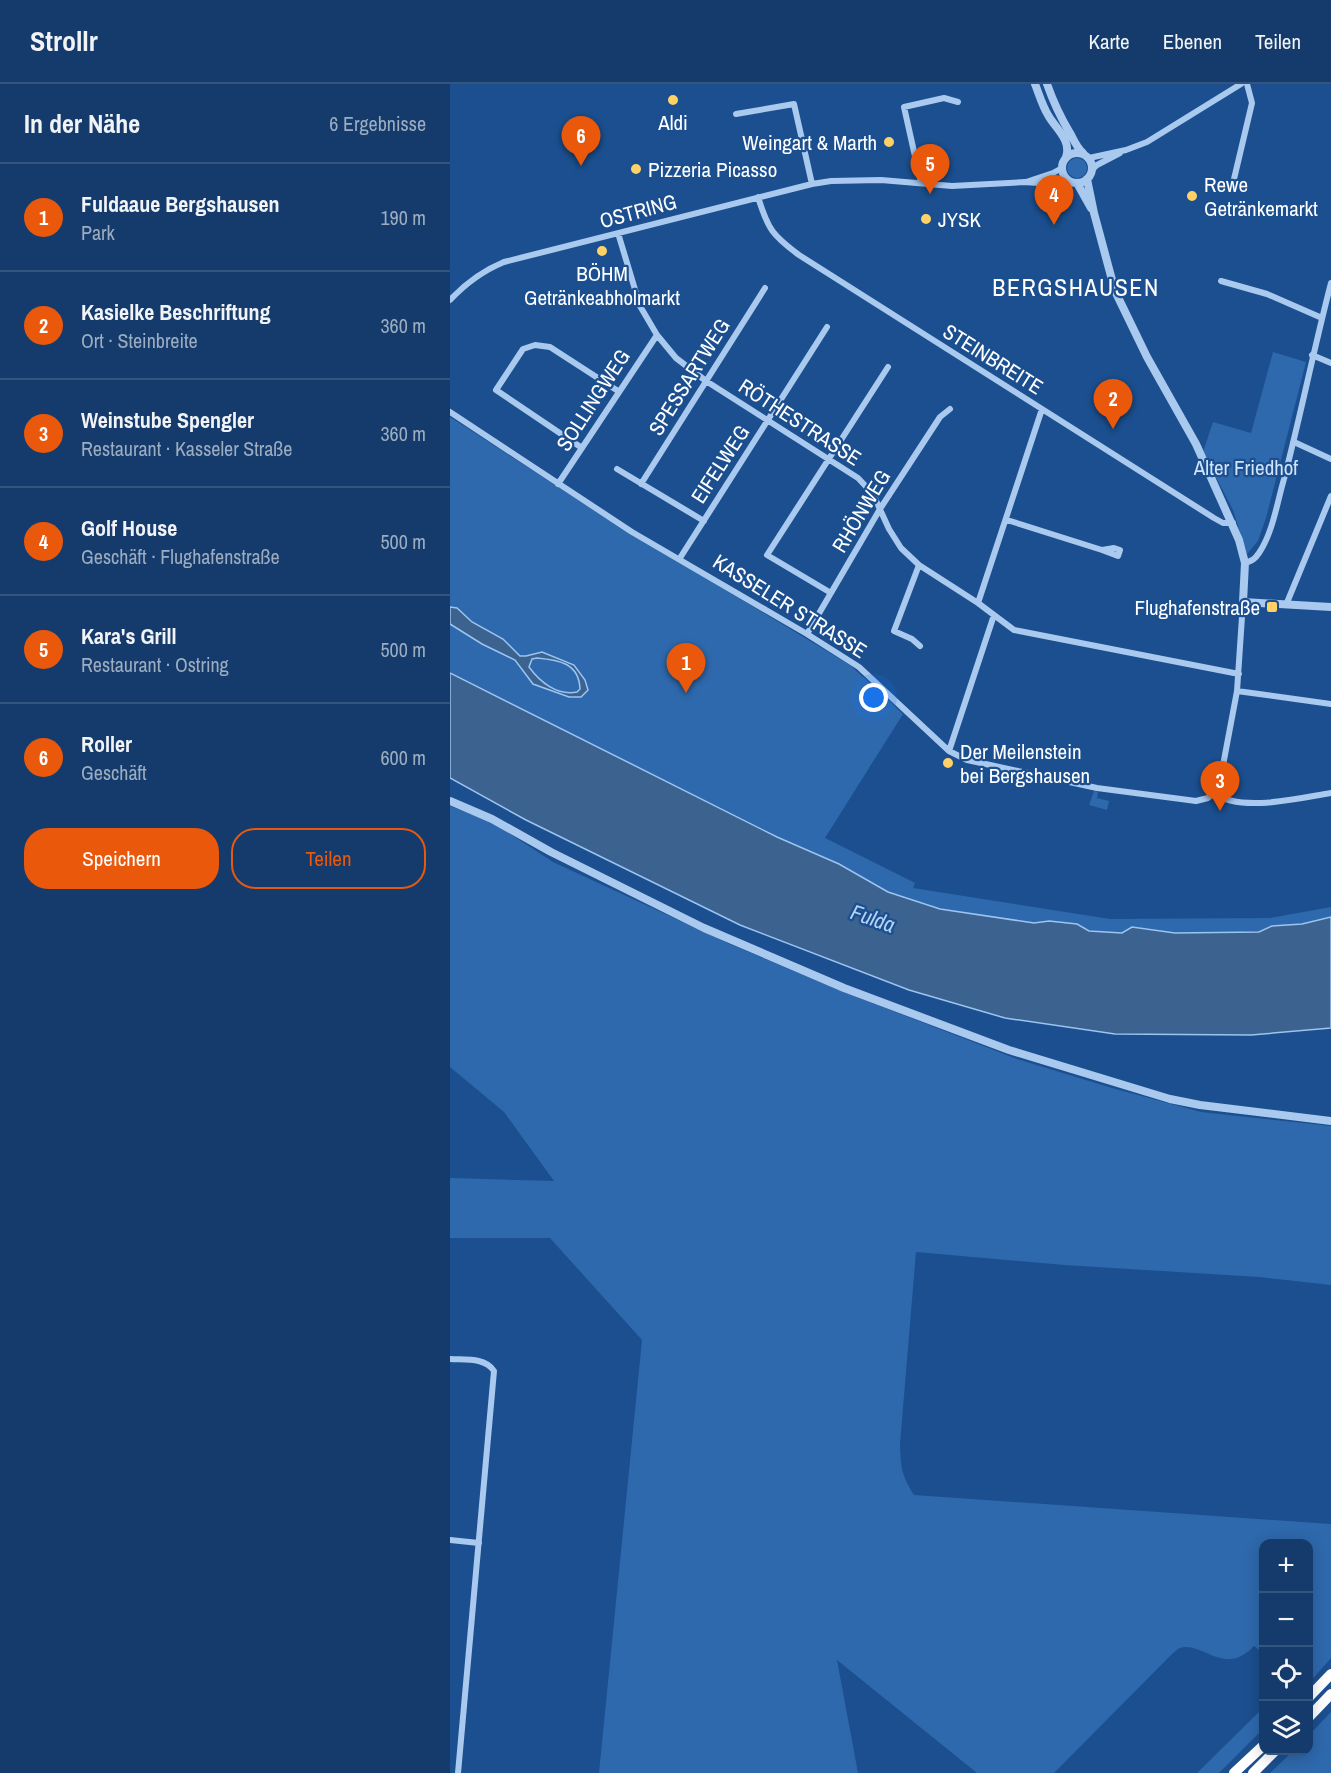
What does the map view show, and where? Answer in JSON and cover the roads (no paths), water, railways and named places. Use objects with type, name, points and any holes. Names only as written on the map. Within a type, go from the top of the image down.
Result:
[{"type":"highway","points":[[1313,1693],[1331,1674]]},
{"type":"highway","points":[[1313,1713],[1331,1694]]},
{"type":"highway","points":[[1234,1773],[1259,1749]]},
{"type":"highway","points":[[1252,1773],[1271,1755]]},
{"type":"street","points":[[1035,84],[1047,114],[1066,141],[1068,152],[1062,168],[1067,179],[1077,183],[1094,213]]},
{"type":"street","points":[[1047,84],[1061,120],[1077,147],[1086,156],[1092,170]]},
{"type":"street","points":[[1077,183],[1087,179],[1096,165],[1147,142],[1228,87],[1242,84]]},
{"type":"street","points":[[1234,179],[1252,102],[1247,84]]},
{"type":"street","points":[[921,183],[903,107],[944,98],[958,102]]},
{"type":"street","points":[[736,114],[794,104],[812,184]]},
{"type":"street","points":[[1066,157],[1075,153],[1086,156],[1126,150]]},
{"type":"street","name":"OSTRING","points":[[1025,182],[1062,168]]},
{"type":"street","name":"OSTRING","points":[[450,300],[478,274],[504,262],[812,184],[831,181],[881,180],[952,186],[1038,183],[1067,179]]},
{"type":"street","points":[[1087,179],[1115,291],[1147,357],[1196,444],[1233,523],[1245,563],[1237,691],[1221,776],[1214,793]]},
{"type":"street","name":"STEINBREITE","points":[[758,198],[766,222],[773,234],[784,244],[1214,518],[1223,523],[1233,523]]},
{"type":"street","name":"RÖTHESTRASSE","points":[[618,233],[640,306],[657,335],[676,358],[706,381],[858,478],[873,494],[889,529],[901,548],[919,565],[978,603],[1014,630],[1239,674]]},
{"type":"street","points":[[1221,281],[1267,294],[1322,318]]},
{"type":"street","points":[[1245,563],[1254,560],[1262,548],[1272,523],[1294,442],[1312,355],[1331,283]]},
{"type":"street","name":"SPESSARTWEG","points":[[641,484],[765,288]]},
{"type":"street","name":"EIFELWEG","points":[[680,558],[827,327]]},
{"type":"street","name":"SOLLINGWEG","points":[[558,484],[657,335]]},
{"type":"street","points":[[582,448],[496,390],[523,349],[535,345],[553,349],[618,391]]},
{"type":"street","points":[[1312,355],[1331,363]]},
{"type":"street","points":[[831,593],[767,555],[888,367]]},
{"type":"street","name":"RHÖNWEG","points":[[807,634],[880,509],[940,417],[950,409]]},
{"type":"street","points":[[978,603],[1042,409]]},
{"type":"street","name":"KASSELER STRASSE","points":[[450,412],[640,537],[680,558],[807,634],[867,674],[949,751],[967,760],[1097,788],[1196,801],[1208,798],[1214,793],[1226,800],[1252,802],[1331,793]]},
{"type":"street","points":[[1294,442],[1331,459]]},
{"type":"street","points":[[617,468],[704,521]]},
{"type":"street","points":[[1286,605],[1331,496]]},
{"type":"street","points":[[1007,520],[1102,550]]},
{"type":"street","points":[[919,565],[894,631],[912,639],[920,646]]},
{"type":"street","points":[[1243,602],[1331,607]]},
{"type":"street","points":[[949,751],[994,615]]},
{"type":"street","points":[[1237,691],[1331,704]]},
{"type":"street","points":[[450,801],[492,819],[551,852],[704,928],[844,988],[1009,1050],[1170,1099],[1200,1105],[1331,1121]]},
{"type":"street","points":[[450,1359],[483,1361],[494,1371],[458,1773]]},
{"type":"street","points":[[450,1540],[479,1543]]},
{"type":"water","points":[[450,607],[457,608],[472,622],[503,639],[520,656],[542,652],[574,665],[585,680],[588,690],[581,697],[569,697],[533,684],[515,660],[482,644],[450,624]],"holes":[[[532,659],[560,662],[572,668],[579,680],[580,689],[577,692],[563,692],[550,687],[538,678],[529,667]]]},
{"type":"water","name":"Fulda","points":[[450,673],[777,837],[839,864],[888,892],[940,909],[1034,923],[1049,921],[1077,924],[1089,931],[1122,933],[1132,927],[1175,933],[1259,932],[1272,926],[1302,924],[1331,917],[1331,1028],[1251,1035],[1115,1034],[1005,1018],[909,990],[740,925],[526,820],[450,778]]},
{"type":"place","name":"Aldi","points":[[673,100]]},
{"type":"place","name":"Weingart & Marth","points":[[889,142]]},
{"type":"place","name":"Roller","points":[[581,166]]},
{"type":"place","name":"Pizzeria Picasso","points":[[636,169]]},
{"type":"place","name":"Kara's Grill","points":[[930,194]]},
{"type":"place","name":"Rewe Getränkemarkt","points":[[1192,196]]},
{"type":"place","name":"JYSK","points":[[926,219]]},
{"type":"place","name":"Golf House","points":[[1054,225]]},
{"type":"place","name":"BÖHM Getränkeabholmarkt","points":[[602,251]]},
{"type":"place","name":"Kasielke Beschriftung","points":[[1113,429]]},
{"type":"place","name":"Flughafenstraße","points":[[1272,607]]},
{"type":"place","name":"Fuldaaue Bergshausen","points":[[686,693]]},
{"type":"place","name":"Der Meilenstein bei Bergshausen","points":[[948,763]]},
{"type":"place","name":"Weinstube Spengler","points":[[1220,811]]},
{"type":"district","name":"BERGSHAUSEN","points":[[1076,287]]},
{"type":"park label","name":"Alter Friedhof","points":[[1246,467]]}]
